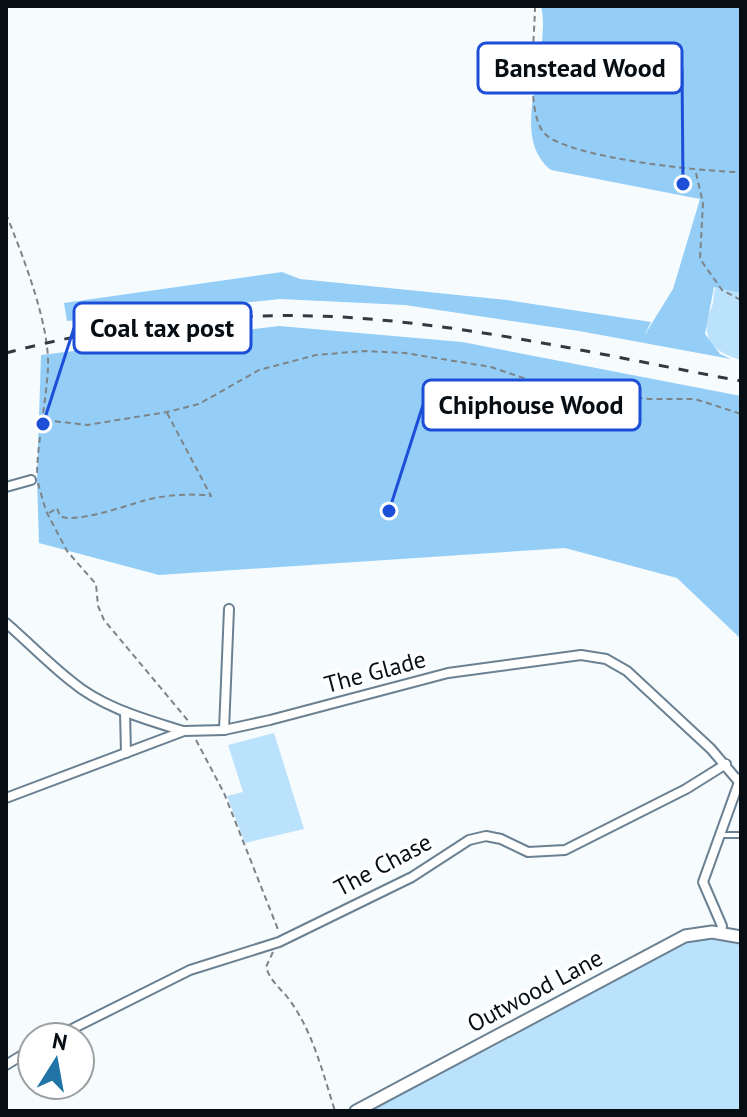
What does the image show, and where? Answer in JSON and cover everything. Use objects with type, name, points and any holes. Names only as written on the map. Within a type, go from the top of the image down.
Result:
[{"type":"main road","name":"Outwood Lane","points":[[356,1111],[685,936],[720,933],[741,937]]},
{"type":"street","points":[[6,487],[31,480]]},
{"type":"street","points":[[224,730],[229,609]]},
{"type":"street","points":[[6,623],[72,682],[125,712],[188,732]]},
{"type":"street","name":"The Glade","points":[[6,798],[188,732],[224,730],[448,673],[492,665],[594,656],[627,671],[740,780]]},
{"type":"street","points":[[125,712],[126,753]]},
{"type":"street","name":"The Chase","points":[[88,1021],[190,970],[279,942],[412,877],[469,840],[486,836],[501,839],[528,852],[565,850],[686,789],[726,764]]},
{"type":"street","points":[[720,933],[722,926],[703,882],[740,780]]},
{"type":"lane","points":[[719,834],[741,835]]},
{"type":"path","points":[[535,6],[532,76],[537,118],[544,133],[564,145],[696,172],[741,172]]},
{"type":"path","points":[[696,172],[703,203],[700,259],[722,290],[741,300]]},
{"type":"path","points":[[6,214],[21,250],[35,306],[45,324],[48,368],[37,479],[48,513],[67,551],[96,584],[98,606],[104,620],[156,678],[191,724],[188,732],[224,793],[280,934],[266,967],[269,977],[290,1000],[324,1066],[335,1111]]},
{"type":"path","points":[[44,419],[87,425],[167,412],[199,404],[259,370],[316,355],[364,351],[405,353],[491,367],[544,385],[649,399],[695,399],[741,414]]},
{"type":"path","points":[[48,513],[57,508],[67,520],[80,519],[101,510],[143,501],[211,496],[167,412]]},
{"type":"shaded area","points":[[541,6],[741,6],[741,293],[714,287],[705,334],[720,354],[731,359],[579,331],[405,305],[280,299],[67,321],[64,303],[282,272],[300,279],[507,300],[651,322],[644,336],[673,289],[700,199],[551,170],[538,155],[532,136],[531,115],[541,48]]},
{"type":"shaded area","points":[[717,285],[741,293],[741,360],[716,348],[708,336],[708,319]]},
{"type":"shaded area","points":[[279,326],[462,342],[741,396],[741,639],[677,578],[565,548],[159,575],[39,543],[37,479],[41,355]]},
{"type":"shaded area","points":[[274,733],[304,829],[245,843],[227,796],[243,792],[228,745]]},
{"type":"shaded area","points":[[707,939],[741,944],[741,1111],[357,1111],[489,1049],[686,941]]},
{"type":"railway","points":[[6,353],[145,325],[239,317],[334,317],[471,331],[741,381]]},
{"type":"place","name":"Banstead Wood","points":[[683,184]]},
{"type":"place","name":"Coal tax post","points":[[43,424]]},
{"type":"place","name":"Chiphouse Wood","points":[[389,511]]}]
